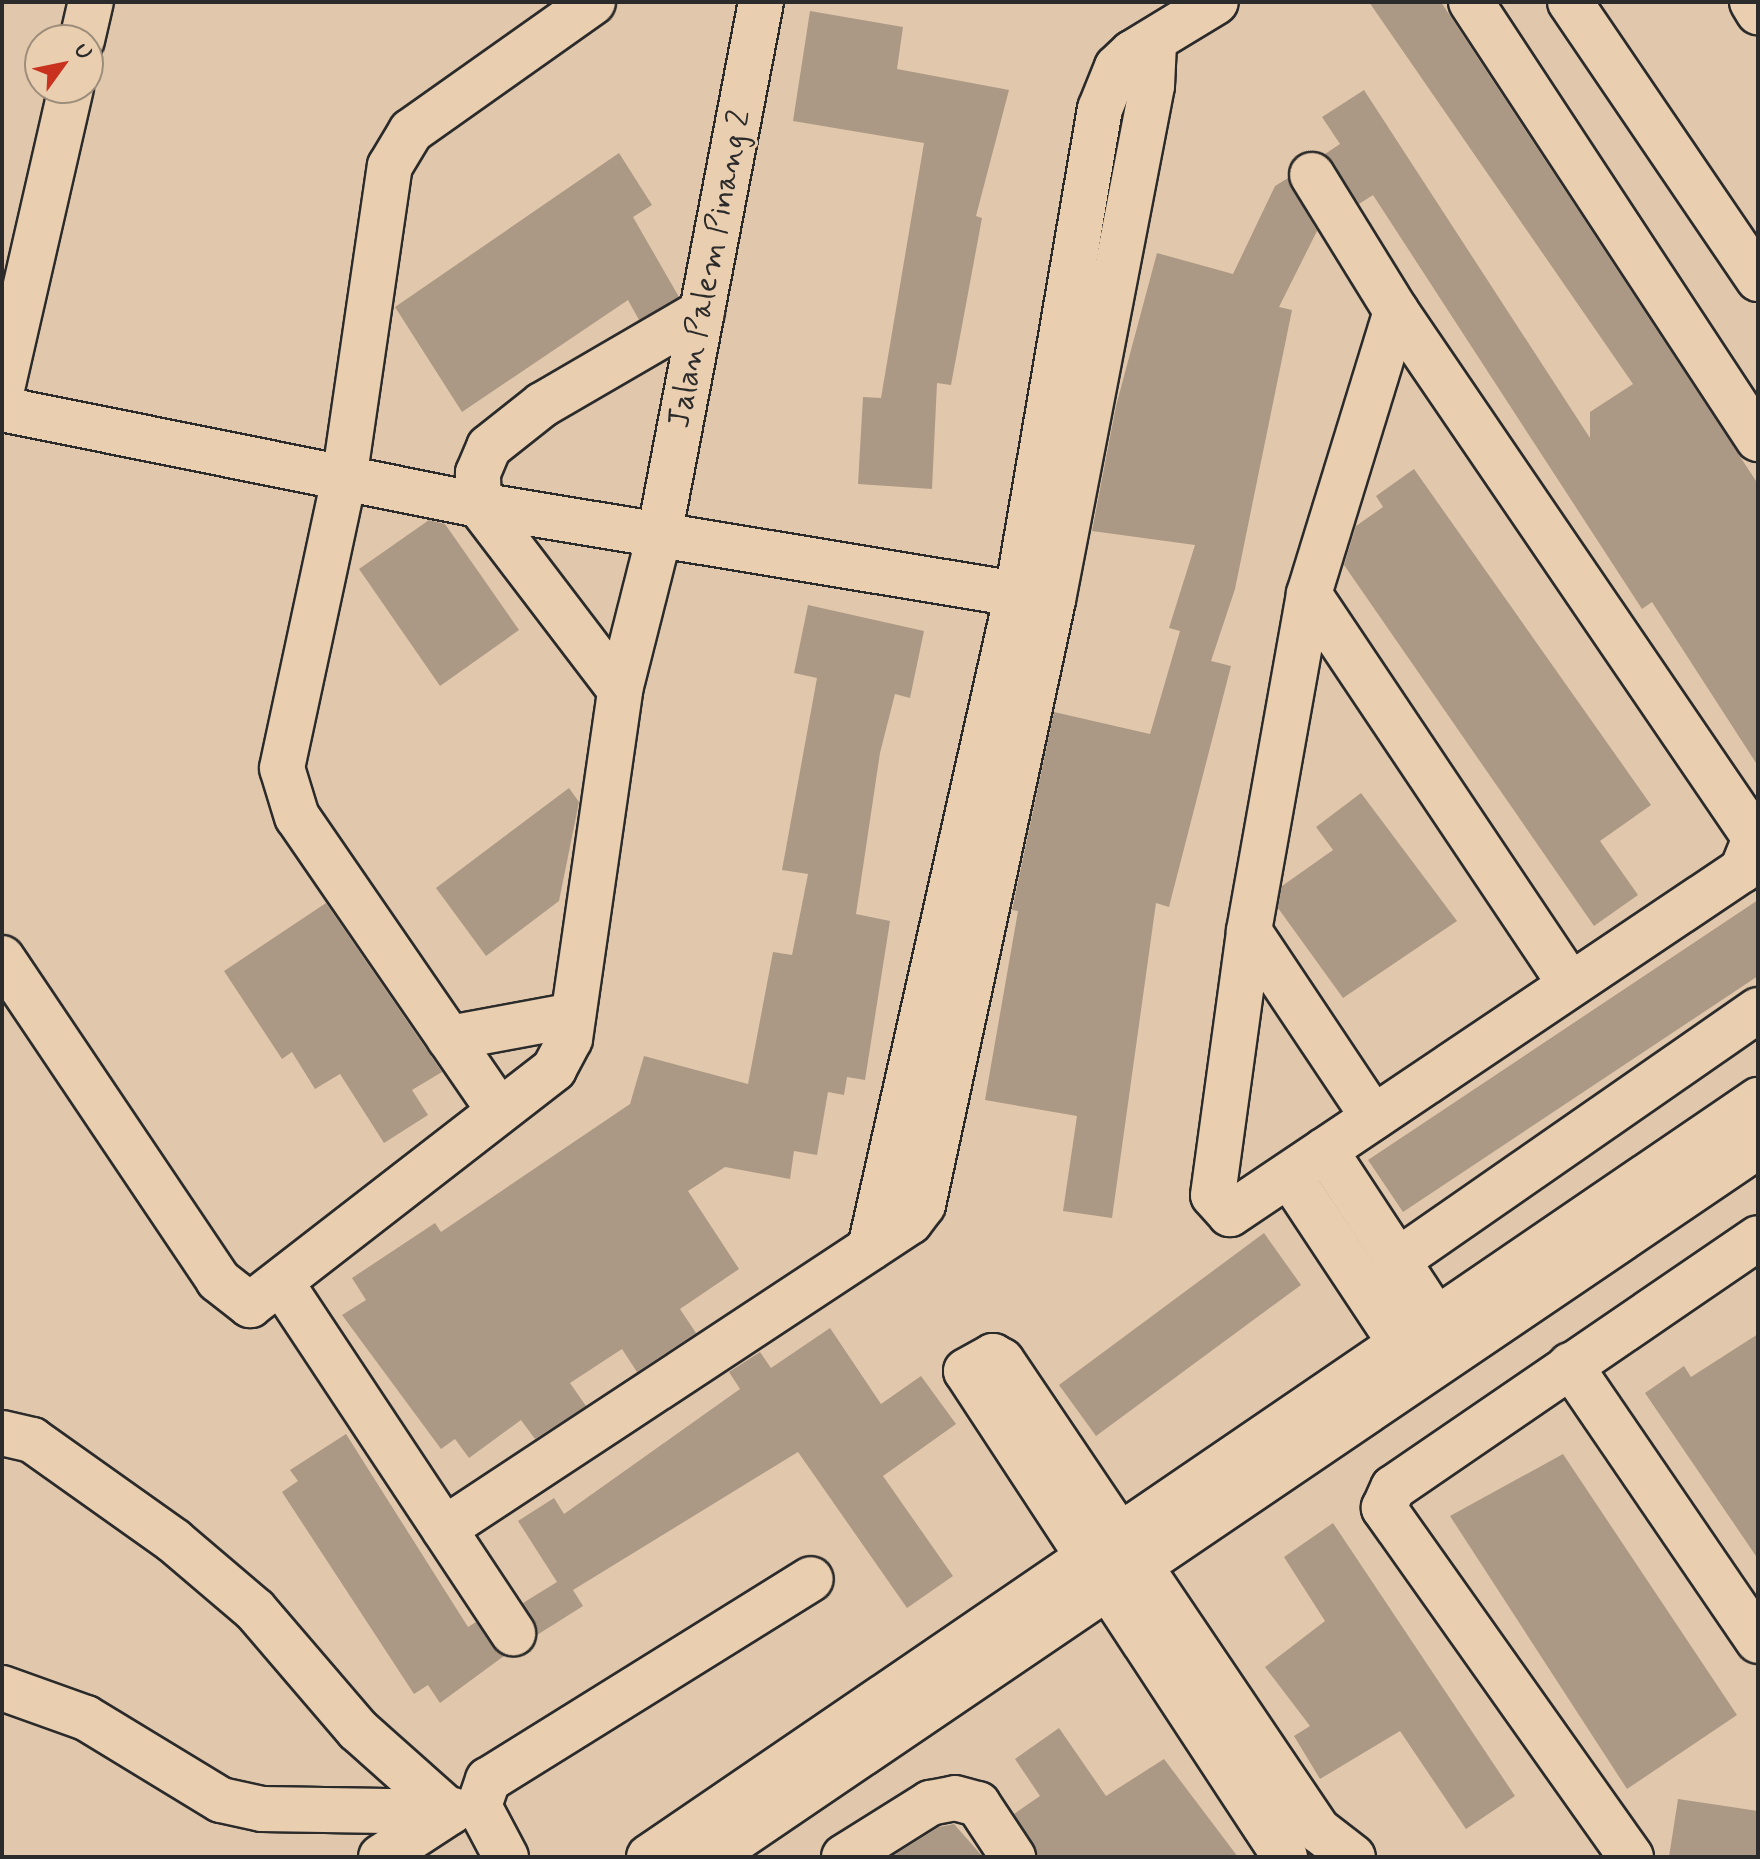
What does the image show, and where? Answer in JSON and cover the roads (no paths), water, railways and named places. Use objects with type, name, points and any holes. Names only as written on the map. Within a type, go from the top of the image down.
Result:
[{"type":"street","points":[[86,24],[91,2]]},
{"type":"street","points":[[498,1109],[286,795],[282,768],[345,473],[398,148],[411,131],[593,2]]},
{"type":"street","name":"Jalan Palem Pinang 2","points":[[2,958],[218,1280],[250,1305],[282,1284],[498,1109],[554,1069],[573,1015],[620,690],[659,536],[761,2]]},
{"type":"street","points":[[1471,2],[1758,439]]},
{"type":"street","points":[[1570,2],[1758,279]]},
{"type":"street","points":[[1752,2],[1758,12]]},
{"type":"street","points":[[444,1529],[870,1248],[1035,597],[1100,109],[1117,67],[1154,43],[1197,7]]},
{"type":"street","points":[[2,389],[67,104]]},
{"type":"street","points":[[1312,175],[1396,311],[1755,838],[1742,870],[1569,983],[1240,1212],[1222,1209],[1213,1195],[1249,931],[1309,594],[1396,311]]},
{"type":"street","points":[[620,690],[479,505],[478,473],[489,447],[542,405],[702,312]]},
{"type":"street","points":[[2,409],[345,473],[479,505],[1035,597]]},
{"type":"street","points":[[1309,594],[1569,983]]},
{"type":"street","points":[[1249,931],[1373,1117]]},
{"type":"street","points":[[1397,1261],[1758,1010]]},
{"type":"street","points":[[449,1038],[573,1015]]},
{"type":"street","points":[[649,1857],[1112,1564],[1411,1361],[1659,1190],[1758,1100]]},
{"type":"street","points":[[1659,1190],[1758,1146]]},
{"type":"street","points":[[1325,1150],[1447,1336]]},
{"type":"street","points":[[1289,1175],[1411,1361]]},
{"type":"street","points":[[1631,1857],[1384,1508],[1393,1488],[1758,1238]]},
{"type":"street","points":[[282,1284],[513,1633]]},
{"type":"street","points":[[1570,1365],[1758,1641]]},
{"type":"street","points":[[2,1433],[32,1440],[209,1570],[255,1610],[358,1730],[464,1802],[506,1857]]},
{"type":"street","points":[[1112,1564],[1221,1721],[1318,1830],[1353,1857]]},
{"type":"street","points":[[710,1857],[1112,1564]]},
{"type":"street","points":[[381,1857],[464,1802],[488,1780],[811,1579]]},
{"type":"street","points":[[2,1688],[86,1718],[221,1800],[262,1809],[464,1802]]},
{"type":"street","points":[[1221,1721],[1285,1857]]},
{"type":"street","points":[[844,1857],[930,1803],[955,1798],[978,1804],[1013,1857]]}]
